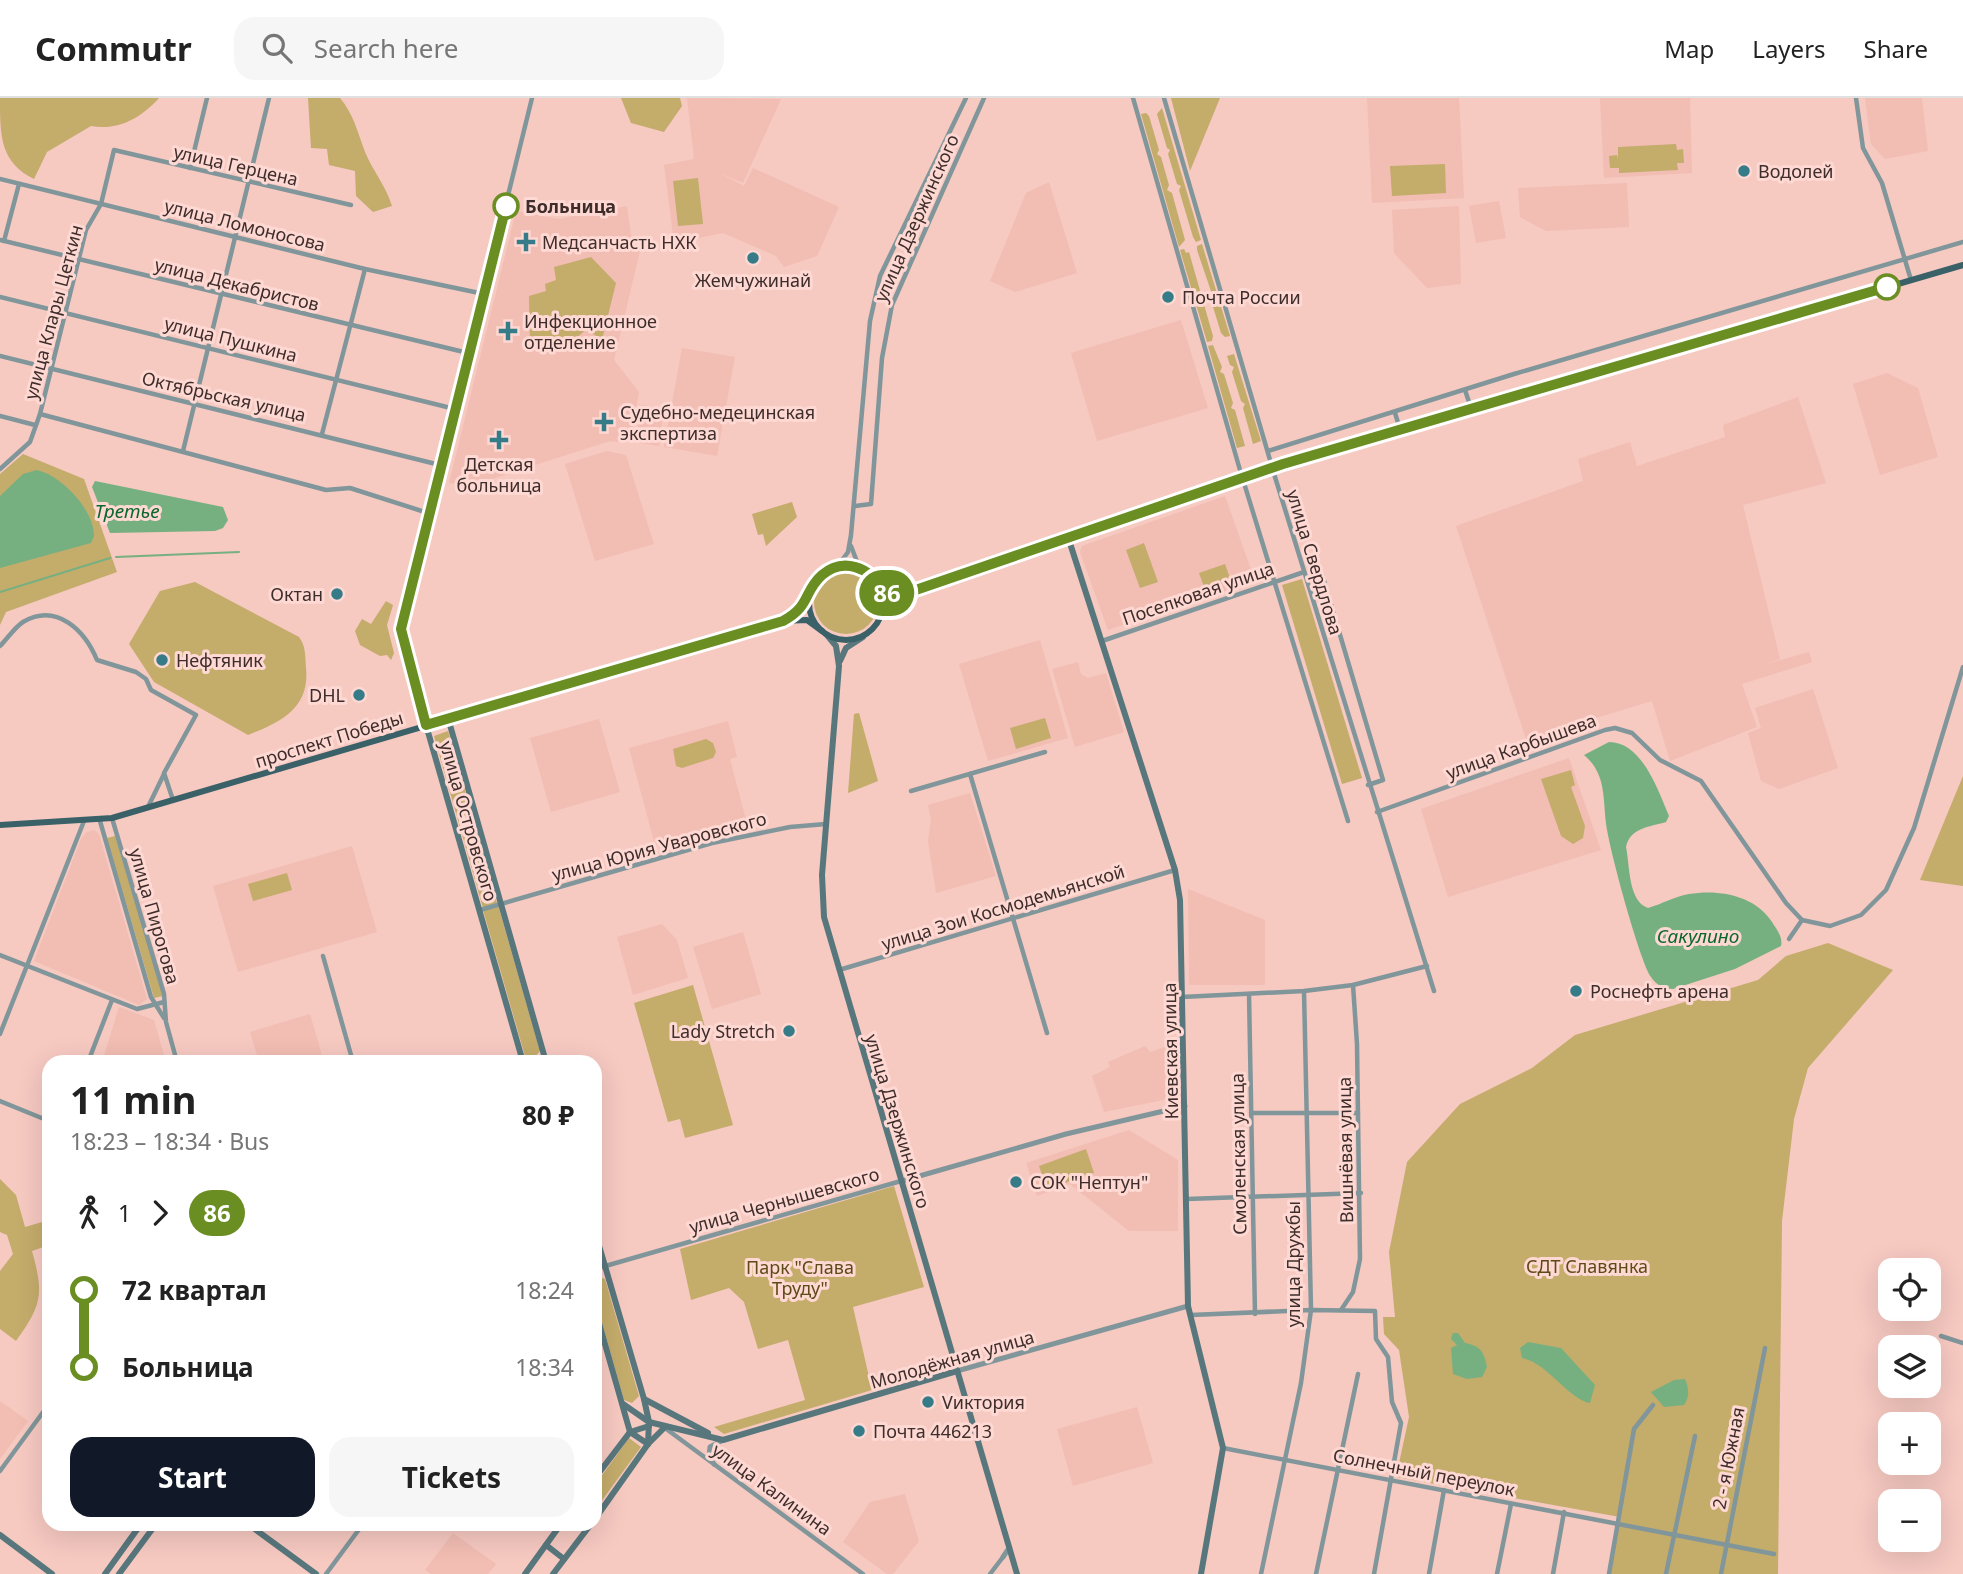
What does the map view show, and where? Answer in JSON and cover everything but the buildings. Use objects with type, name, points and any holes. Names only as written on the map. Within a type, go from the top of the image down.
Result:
[{"type":"main road","points":[[839,666],[846,648],[877,625],[882,616],[904,594],[1272,468],[1963,265]]},
{"type":"main road","name":"Киевская улица","points":[[1068,537],[1175,870],[1180,900],[1188,1306],[1223,1448],[1201,1574]]},
{"type":"main road","points":[[863,637],[840,640],[825,633],[809,611],[810,594],[822,575],[837,567],[859,567],[872,575],[882,590],[882,616]]},
{"type":"main road","points":[[882,590],[904,594]]},
{"type":"main road","name":"проспект Победы","points":[[0,825],[100,821],[112,818],[783,621],[799,612],[810,594]]},
{"type":"main road","name":"проспект Победы","points":[[783,621],[807,620],[825,633]]},
{"type":"main road","name":"улица Дзержинского","points":[[825,633],[836,646],[839,666],[822,875],[824,917],[1017,1574]]},
{"type":"main road","name":"улица Островского","points":[[449,718],[544,1055]]},
{"type":"main road","name":"улица Островского","points":[[426,725],[521,1055]]},
{"type":"main road","points":[[602,1256],[644,1399],[649,1424],[648,1444]]},
{"type":"main road","points":[[602,1333],[630,1432],[648,1444]]},
{"type":"main road","name":"Молодёжная улица","points":[[723,1440],[957,1371]]},
{"type":"main road","points":[[623,1404],[631,1408],[644,1399]]},
{"type":"main road","points":[[644,1399],[680,1421],[723,1440]]},
{"type":"main road","points":[[623,1404],[649,1424],[723,1440]]},
{"type":"main road","points":[[602,1469],[630,1432],[649,1424]]},
{"type":"main road","points":[[602,1509],[648,1444],[665,1427]]},
{"type":"main road","points":[[105,1574],[136,1531]]},
{"type":"main road","points":[[119,1574],[151,1531]]},
{"type":"main road","points":[[258,1531],[316,1574]]},
{"type":"main road","points":[[525,1574],[556,1531]]},
{"type":"main road","points":[[553,1574],[586,1531]]},
{"type":"main road","points":[[0,1535],[52,1574]]},
{"type":"main road","points":[[546,1545],[564,1559]]},
{"type":"street","points":[[190,168],[207,98]]},
{"type":"street","points":[[183,451],[269,98]]},
{"type":"street","name":"улица Островского","points":[[426,725],[401,629],[532,98]]},
{"type":"street","name":"улица Дзержинского","points":[[837,567],[848,552],[851,538],[870,321],[880,276],[966,98]]},
{"type":"street","name":"улица Дзержинского","points":[[855,506],[871,504],[882,358],[895,292],[984,98]]},
{"type":"street","points":[[1132,98],[1243,478],[1348,821]]},
{"type":"street","name":"улица Свердлова","points":[[1164,98],[1272,468],[1434,991]]},
{"type":"street","points":[[1856,98],[1863,148],[1882,183],[1912,280]]},
{"type":"street","name":"улица Герцена","points":[[114,150],[351,205]]},
{"type":"street","name":"улица Клары Цеткин","points":[[0,469],[30,442],[40,414],[86,230],[101,204],[114,150]]},
{"type":"street","name":"улица Ломоносова","points":[[0,179],[365,269],[484,293]]},
{"type":"street","points":[[2,241],[19,184]]},
{"type":"street","name":"улица Декабристов","points":[[2,241],[468,353]]},
{"type":"street","points":[[1268,451],[1963,242]]},
{"type":"street","points":[[322,434],[365,269]]},
{"type":"street","name":"улица Пушкина","points":[[0,298],[455,409]]},
{"type":"street","name":"Октябрьская улица","points":[[0,356],[440,465]]},
{"type":"street","points":[[1465,390],[1471,408]]},
{"type":"street","points":[[1395,413],[1400,429]]},
{"type":"street","points":[[40,414],[326,490],[350,488],[428,513]]},
{"type":"street","points":[[0,416],[35,425]]},
{"type":"street","name":"улица Дзержинского","points":[[851,538],[853,556],[859,567]]},
{"type":"street","name":"Поселковая улица","points":[[1102,641],[1304,572]]},
{"type":"street","points":[[1322,574],[1383,780],[1368,785]]},
{"type":"street","points":[[0,646],[22,622],[41,616],[58,618],[88,638],[97,660],[136,672],[146,680],[151,690],[196,715],[148,807]]},
{"type":"street","points":[[1789,939],[1802,920],[1815,925],[1842,923],[1861,915],[1886,890],[1914,828],[1963,667]]},
{"type":"street","name":"улица Карбышева","points":[[1377,812],[1605,730],[1624,729],[1638,738],[1660,760],[1701,781],[1772,886],[1802,920]]},
{"type":"street","points":[[911,791],[1045,752]]},
{"type":"street","points":[[164,774],[173,800]]},
{"type":"street","points":[[970,774],[1047,1033]]},
{"type":"street","name":"улица Пирогова","points":[[112,818],[164,1002],[166,1022],[175,1055]]},
{"type":"street","points":[[0,1034],[84,821]]},
{"type":"street","name":"улица Пирогова","points":[[100,821],[151,997],[166,1022]]},
{"type":"street","name":"улица Юрия Уваровского","points":[[480,910],[712,843],[790,827],[826,824]]},
{"type":"street","name":"улица Зои Космодемьянской","points":[[839,970],[1175,870]]},
{"type":"street","points":[[0,954],[137,1009],[164,1002]]},
{"type":"street","points":[[323,956],[351,1055]]},
{"type":"street","points":[[1182,997],[1304,992],[1353,985],[1427,966]]},
{"type":"street","name":"Вишнёвая улица","points":[[1340,1311],[1353,1292],[1360,1259],[1361,1193],[1353,985]]},
{"type":"street","name":"улица Дружбы","points":[[1261,1574],[1301,1383],[1311,1310],[1304,992]]},
{"type":"street","name":"Смоленская улица","points":[[1249,994],[1255,1314]]},
{"type":"street","points":[[91,1055],[112,1000]]},
{"type":"street","points":[[0,1101],[42,1118]]},
{"type":"street","name":"улица Чернышевского","points":[[602,1267],[1066,1134],[1185,1106]]},
{"type":"street","points":[[1251,1113],[1358,1112]]},
{"type":"street","points":[[1187,1199],[1361,1193]]},
{"type":"street","name":"Молодёжная улица","points":[[957,1371],[1188,1306]]},
{"type":"street","points":[[1191,1315],[1311,1310],[1374,1311],[1376,1339],[1388,1357],[1392,1402],[1401,1423],[1374,1574]]},
{"type":"street","points":[[1941,1336],[1963,1343]]},
{"type":"street","name":"2 - я Южная","points":[[1721,1574],[1765,1348]]},
{"type":"street","points":[[1316,1574],[1358,1374]]},
{"type":"street","points":[[1609,1574],[1620,1523],[1634,1429],[1653,1405]]},
{"type":"street","points":[[0,1471],[42,1414]]},
{"type":"street","name":"улица Калинина","points":[[665,1427],[863,1574]]},
{"type":"street","points":[[1666,1574],[1695,1436]]},
{"type":"street","points":[[714,1464],[709,1457],[710,1447],[723,1440]]},
{"type":"street","name":"Солнечный переулок","points":[[1223,1448],[1774,1554]]},
{"type":"street","points":[[1429,1574],[1444,1490]]},
{"type":"street","points":[[1497,1574],[1511,1504]]},
{"type":"street","points":[[1553,1574],[1564,1512]]},
{"type":"street","points":[[326,1574],[358,1531]]},
{"type":"street","points":[[990,1574],[1009,1548]]},
{"type":"shaded area","points":[[687,98],[781,99],[743,183],[720,173],[744,186],[753,168],[839,207],[817,256],[784,267],[776,256],[723,233],[674,243],[664,165],[694,159]]},
{"type":"shaded area","points":[[1367,98],[1459,98],[1464,198],[1372,203]]},
{"type":"shaded area","points":[[1600,98],[1690,98],[1692,173],[1604,178]]},
{"type":"shaded area","points":[[1865,98],[1922,98],[1928,151],[1885,159],[1871,144]]},
{"type":"shaded area","points":[[1049,182],[1077,273],[1015,292],[990,281],[1026,193]]},
{"type":"shaded area","points":[[1627,183],[1629,227],[1546,231],[1520,217],[1518,188]]},
{"type":"shaded area","points":[[1499,201],[1506,238],[1476,243],[1469,206]]},
{"type":"shaded area","points":[[627,206],[632,242],[640,251],[614,360],[639,392],[630,443],[610,441],[470,486],[449,483],[516,211],[558,219]]},
{"type":"shaded area","points":[[1459,206],[1461,284],[1427,288],[1394,253],[1392,210]]},
{"type":"shaded area","points":[[1181,320],[1208,408],[1097,441],[1071,353]]},
{"type":"shaded area","points":[[682,348],[735,357],[717,456],[664,447]]},
{"type":"shaded area","points":[[1887,373],[1918,388],[1938,457],[1880,475],[1853,384]]},
{"type":"shaded area","points":[[1798,397],[1826,483],[1743,505],[1780,659],[1763,665],[1809,652],[1812,662],[1742,684],[1757,727],[1670,761],[1652,701],[1526,739],[1456,526],[1583,481],[1578,459],[1630,442],[1637,466],[1725,437],[1723,425]]},
{"type":"shaded area","points":[[641,405],[664,408],[659,446],[635,442]]},
{"type":"shaded area","points":[[607,451],[626,455],[654,544],[595,561],[565,464]]},
{"type":"shaded area","points":[[1225,496],[1255,581],[1108,630],[1080,552],[1082,546]]},
{"type":"shaded area","points":[[1040,640],[1068,738],[988,761],[959,664]]},
{"type":"shaded area","points":[[1078,662],[1081,674],[1088,678],[1106,673],[1124,732],[1075,747],[1052,669]]},
{"type":"shaded area","points":[[1813,689],[1838,768],[1779,789],[1761,781],[1748,733],[1761,728],[1755,708]]},
{"type":"shaded area","points":[[599,719],[620,792],[551,812],[530,738]]},
{"type":"shaded area","points":[[728,721],[737,757],[730,759],[746,820],[655,845],[629,748]]},
{"type":"shaded area","points":[[1569,758],[1601,850],[1448,897],[1421,809]]},
{"type":"shaded area","points":[[970,793],[996,876],[936,893],[928,841],[931,819],[928,805]]},
{"type":"shaded area","points":[[94,830],[99,834],[147,999],[139,1005],[34,961],[81,839],[87,832]]},
{"type":"shaded area","points":[[352,846],[377,932],[238,972],[213,886]]},
{"type":"shaded area","points":[[1188,889],[1265,920],[1265,985],[1189,985]]},
{"type":"shaded area","points":[[662,924],[677,940],[688,978],[633,995],[617,937]]},
{"type":"shaded area","points":[[743,932],[761,994],[712,1009],[693,947]]},
{"type":"shaded area","points":[[119,1007],[154,1020],[164,1055],[104,1055]]},
{"type":"shaded area","points":[[310,1014],[322,1055],[257,1055],[250,1032]]},
{"type":"shaded area","points":[[1145,1046],[1150,1052],[1167,1046],[1170,1056],[1173,1055],[1178,1097],[1104,1112],[1092,1076],[1110,1067],[1108,1062]]},
{"type":"shaded area","points":[[1129,1130],[1178,1160],[1178,1231],[1129,1231],[1070,1184],[1037,1196],[1026,1163]]},
{"type":"shaded area","points":[[0,1401],[28,1421],[0,1459]]},
{"type":"shaded area","points":[[1137,1407],[1153,1463],[1073,1486],[1057,1429]]},
{"type":"shaded area","points":[[905,1494],[919,1541],[893,1574],[887,1574],[843,1542],[870,1502]]},
{"type":"shaded area","points":[[453,1533],[496,1564],[488,1574],[431,1574],[425,1570]]},
{"type":"green space","points":[[0,98],[159,98],[137,117],[110,127],[91,126],[47,152],[34,179],[14,165],[8,156],[2,136]]},
{"type":"green space","points":[[308,98],[340,98],[345,104],[392,206],[373,212],[356,196],[355,171],[329,165],[327,149],[311,148]]},
{"type":"green space","points":[[621,98],[680,98],[682,106],[664,132],[631,123]]},
{"type":"green space","points":[[1171,98],[1220,98],[1190,171]]},
{"type":"green space","points":[[1162,108],[1201,240],[1196,242],[1157,114]]},
{"type":"green space","points":[[1146,113],[1169,185],[1167,190],[1172,193],[1185,240],[1179,247],[1141,114]]},
{"type":"green space","points":[[1676,144],[1677,150],[1683,149],[1684,163],[1677,163],[1678,170],[1619,173],[1619,168],[1610,168],[1609,156],[1617,155],[1618,160],[1618,147]]},
{"type":"green space","points":[[1445,164],[1446,193],[1392,196],[1390,166]]},
{"type":"green space","points":[[698,178],[703,224],[678,226],[673,181]]},
{"type":"green space","points":[[1202,244],[1230,336],[1225,337],[1221,333],[1210,297],[1212,294],[1197,250],[1197,246]]},
{"type":"green space","points":[[1184,249],[1186,253],[1189,252],[1213,336],[1212,341],[1207,342],[1180,250]]},
{"type":"green space","points":[[591,257],[616,283],[602,340],[586,329],[565,344],[540,350],[530,343],[529,296],[546,291],[545,284],[556,280],[554,267]]},
{"type":"green space","points":[[1213,345],[1245,446],[1237,448],[1208,346]]},
{"type":"green space","points":[[1234,354],[1261,441],[1253,444],[1243,408],[1245,404],[1241,401],[1232,372],[1234,367],[1230,365],[1227,356]]},
{"type":"green space","points":[[23,454],[84,479],[117,572],[6,612],[0,625],[0,474]]},
{"type":"green space","points":[[792,502],[797,517],[766,546],[763,534],[758,535],[752,514]]},
{"type":"green space","points":[[1144,543],[1158,582],[1140,588],[1126,550]]},
{"type":"green space","points":[[1225,564],[1231,581],[1205,590],[1199,573]]},
{"type":"green space","points":[[846,570],[864,576],[872,584],[878,602],[872,620],[864,628],[846,634],[828,628],[820,620],[814,602],[820,584],[828,576]]},
{"type":"green space","points":[[1302,579],[1362,778],[1342,784],[1282,585]]},
{"type":"green space","name":"Нефтяник","points":[[195,582],[301,640],[306,668],[303,694],[291,712],[272,725],[248,735],[154,682],[129,644],[160,591]]},
{"type":"green space","points":[[386,601],[393,605],[387,625],[394,653],[391,660],[387,655],[380,656],[360,645],[355,631],[362,619],[371,624]]},
{"type":"green space","points":[[859,713],[878,781],[848,793],[854,714]]},
{"type":"green space","points":[[1045,718],[1051,738],[1016,749],[1010,728]]},
{"type":"green space","points":[[448,731],[497,903],[483,908],[434,736]]},
{"type":"green space","points":[[706,739],[713,743],[716,752],[713,758],[682,768],[676,766],[673,749]]},
{"type":"green space","points":[[1571,770],[1575,785],[1571,787],[1585,826],[1583,838],[1573,844],[1561,836],[1541,779]]},
{"type":"green space","points":[[1963,776],[1963,886],[1920,880],[1958,788]]},
{"type":"green space","points":[[115,836],[163,996],[154,998],[107,838]]},
{"type":"green space","points":[[287,873],[292,890],[253,901],[248,884]]},
{"type":"green space","points":[[498,905],[540,1051],[536,1055],[525,1055],[483,910]]},
{"type":"green space","name":"СДТ Славянка","points":[[1828,943],[1893,970],[1808,1068],[1794,1119],[1782,1221],[1778,1574],[1609,1574],[1620,1517],[1396,1477],[1409,1417],[1399,1350],[1384,1334],[1383,1317],[1395,1317],[1389,1252],[1407,1162],[1460,1104],[1532,1068],[1575,1035],[1758,980],[1786,956]]},
{"type":"green space","points":[[693,985],[733,1125],[685,1138],[680,1119],[668,1122],[634,1003]]},
{"type":"green space","points":[[1086,1149],[1094,1173],[1047,1189],[1039,1166]]},
{"type":"green space","points":[[0,1179],[16,1195],[25,1227],[42,1222],[42,1247],[32,1251],[38,1278],[38,1299],[31,1318],[16,1341],[0,1329],[0,1271],[13,1254],[7,1235],[0,1232]]},
{"type":"green space","name":"Парк \"Слава Труду\"","points":[[894,1186],[924,1287],[853,1307],[872,1390],[724,1434],[714,1427],[805,1400],[788,1340],[758,1349],[744,1302],[729,1288],[691,1300],[680,1249]]},
{"type":"green space","points":[[602,1278],[605,1279],[639,1396],[632,1403],[624,1400],[602,1323]]},
{"type":"green space","points":[[629,1438],[641,1447],[602,1500],[602,1475]]},
{"type":"water","points":[[37,470],[47,473],[75,495],[89,516],[94,536],[91,543],[0,568],[0,496],[23,474]]},
{"type":"water","name":"Третье","points":[[95,481],[223,507],[228,520],[223,528],[215,531],[110,533],[92,487]]},
{"type":"water","name":"Сакулино","points":[[1609,742],[1621,744],[1640,759],[1654,781],[1669,816],[1666,822],[1636,832],[1626,847],[1633,891],[1641,904],[1648,908],[1679,896],[1700,893],[1735,896],[1765,913],[1779,934],[1781,946],[1735,969],[1673,989],[1660,986],[1653,980],[1632,927],[1618,877],[1608,835],[1600,778],[1584,755]]},
{"type":"water","points":[[1453,1333],[1458,1333],[1465,1343],[1475,1346],[1483,1354],[1487,1367],[1482,1377],[1467,1379],[1453,1374],[1451,1348],[1457,1345],[1451,1339]]},
{"type":"water","points":[[1528,1342],[1561,1348],[1595,1385],[1590,1403],[1574,1395],[1531,1361],[1522,1358],[1520,1348]]},
{"type":"water","points":[[1685,1379],[1688,1392],[1684,1405],[1664,1407],[1651,1392],[1674,1380]]},
{"type":"waterway","points":[[116,557],[239,552]]},
{"type":"waterway","points":[[0,592],[110,558]]},
{"type":"bus line","name":"86","points":[[506,206],[401,629],[412,680],[426,725],[783,621],[799,612],[822,575],[837,567],[859,567],[872,575],[882,590],[891,594],[904,594],[1283,464],[1887,287]]},
{"type":"place","name":"Водолей","points":[[1744,171]]},
{"type":"place","name":"Больница","points":[[506,206]]},
{"type":"place","name":"Медсанчасть НХК","points":[[526,242]]},
{"type":"place","name":"Жемчужинай","points":[[753,258]]},
{"type":"place","name":"Почта России","points":[[1168,297]]},
{"type":"place","name":"Инфекционное отделение","points":[[508,331]]},
{"type":"place","name":"Судебно-медецинская экспертиза","points":[[604,422]]},
{"type":"place","name":"Детская больница","points":[[499,440]]},
{"type":"place","name":"Октан","points":[[337,594]]},
{"type":"place","name":"Нефтяник","points":[[162,660]]},
{"type":"place","name":"DHL","points":[[359,695]]},
{"type":"place","name":"Роснефть арена","points":[[1576,991]]},
{"type":"place","name":"Lady Stretch","points":[[789,1031]]},
{"type":"place","name":"СОК \"Нептун\"","points":[[1016,1182]]},
{"type":"place","name":"Vиктория","points":[[928,1402]]},
{"type":"place","name":"Почта 446213","points":[[859,1431]]}]
